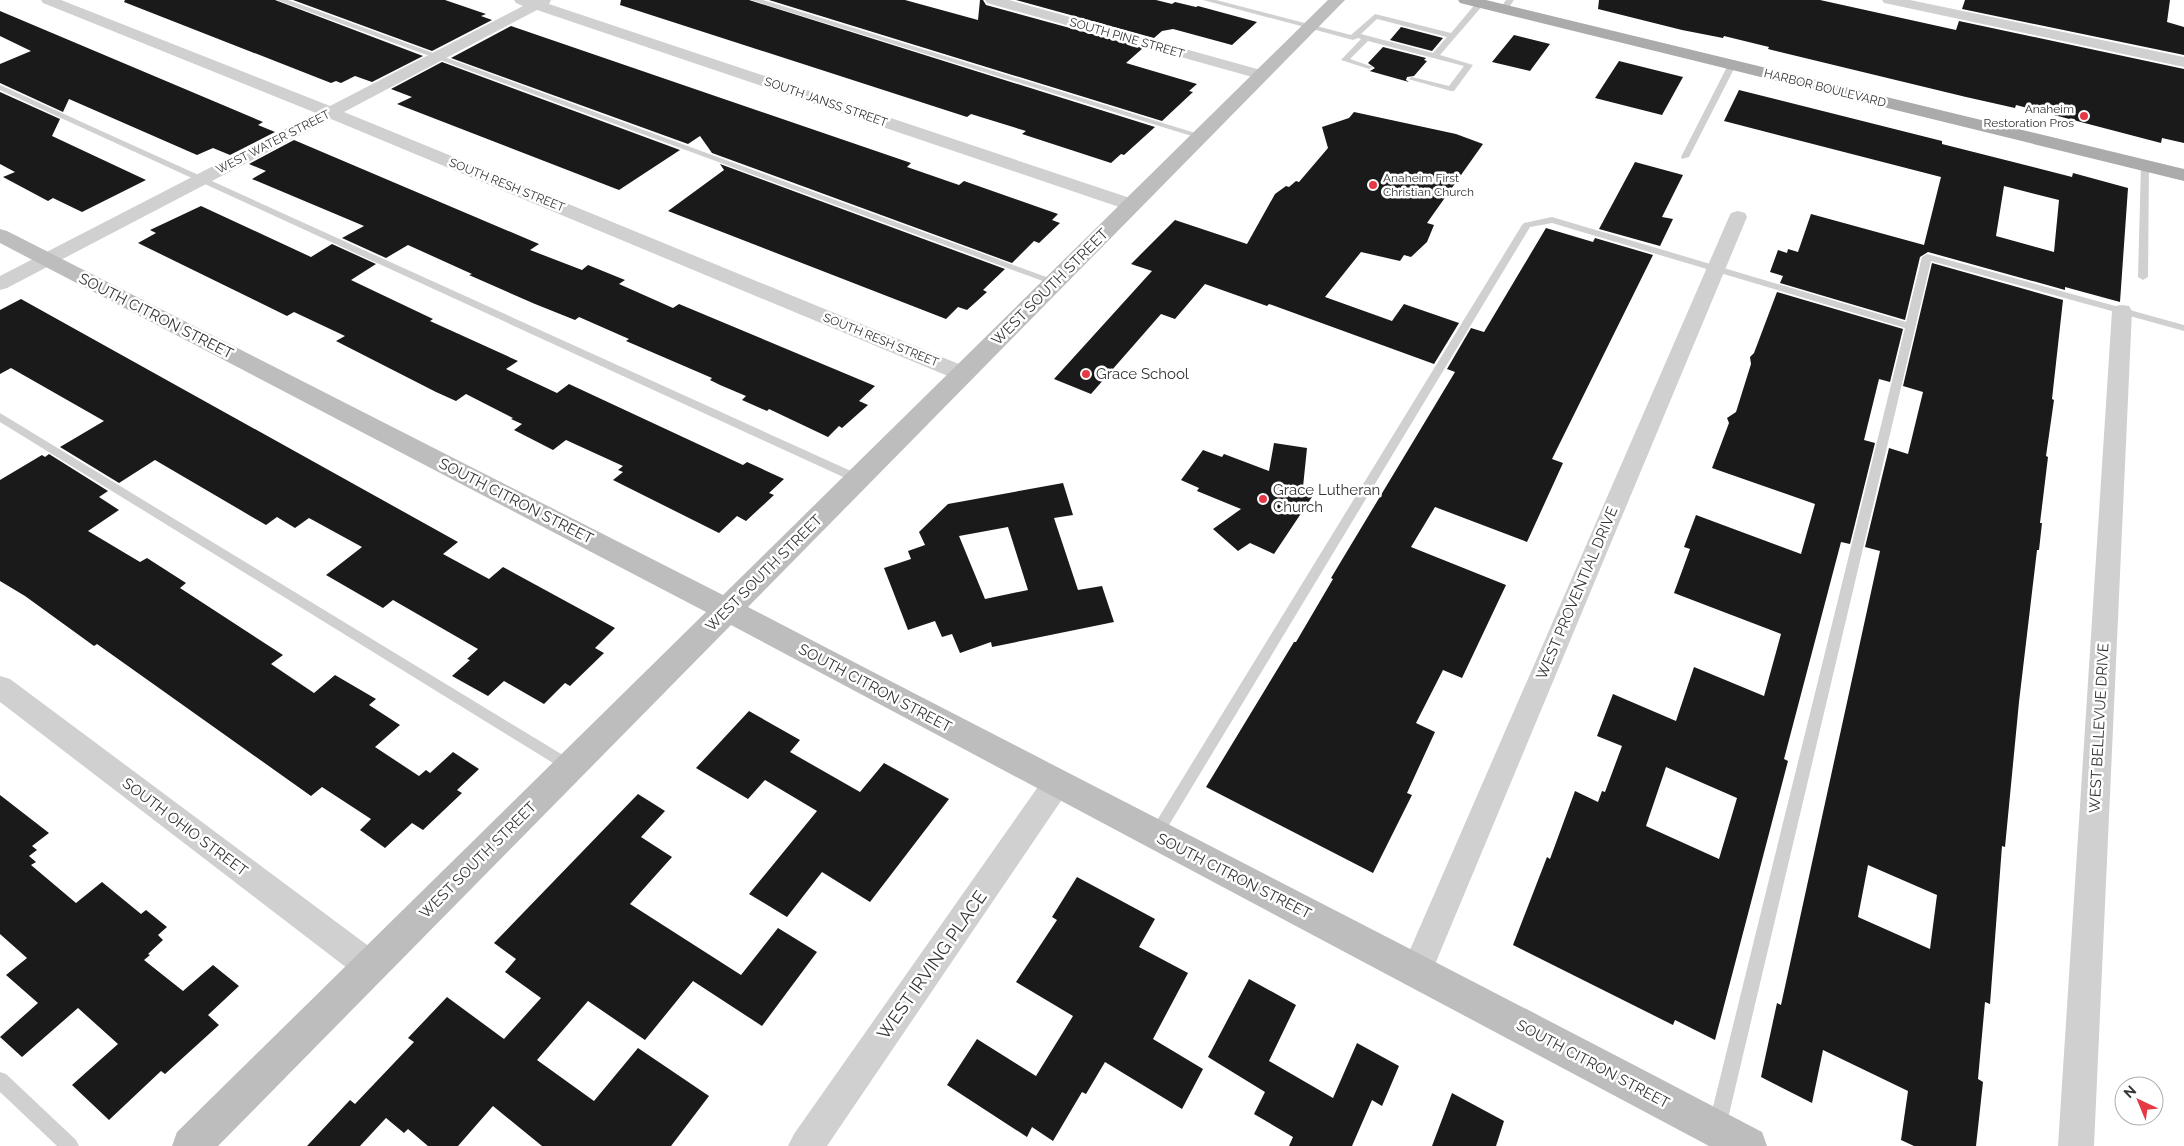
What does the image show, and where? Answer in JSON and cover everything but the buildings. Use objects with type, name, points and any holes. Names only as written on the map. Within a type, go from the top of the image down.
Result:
[{"type":"main road","name":"HARBOR BOULEVARD","points":[[1473,2],[1506,5],[1732,65],[2184,175]]},
{"type":"street","name":"SOUTH RESH STREET","points":[[48,0],[330,112],[963,374]]},
{"type":"street","name":"SOUTH PINE STREET","points":[[992,0],[1262,75]]},
{"type":"street","name":"WEST SOUTH STREET","points":[[191,1146],[1337,0]]},
{"type":"street","points":[[1889,0],[2184,62]]},
{"type":"street","name":"WEST WATER STREET","points":[[0,284],[436,57],[534,2]]},
{"type":"street","name":"SOUTH JANSS STREET","points":[[534,2],[1132,205]]},
{"type":"street","name":"WEST PROVENTIAL DRIVE","points":[[1417,970],[1714,269],[1738,217]]},
{"type":"street","name":"SOUTH CITRON STREET","points":[[0,235],[728,610],[1155,835],[1417,970],[1715,1138],[1748,1146]]},
{"type":"street","name":"WEST BELLEVUE DRIVE","points":[[2076,1146],[2122,311]]},
{"type":"street","name":"SOUTH OHIO STREET","points":[[0,687],[371,967]]},
{"type":"street","name":"WEST IRVING PLACE","points":[[806,1146],[1057,783]]},
{"type":"lane","points":[[280,0],[1056,282]]},
{"type":"lane","points":[[755,0],[1201,136]]},
{"type":"lane","points":[[1207,0],[1353,38],[1375,16],[1453,36]]},
{"type":"lane","points":[[1435,56],[1453,36],[1473,2]]},
{"type":"lane","points":[[1356,35],[1469,65],[1450,89],[1412,79]]},
{"type":"lane","points":[[1366,38],[1345,60],[1369,67]]},
{"type":"lane","points":[[1685,157],[1732,65]]},
{"type":"lane","points":[[0,87],[858,480]]},
{"type":"lane","points":[[2143,277],[2145,165]]},
{"type":"lane","points":[[1155,835],[1527,225],[1552,220],[1910,326]]},
{"type":"lane","points":[[1715,1138],[1927,257],[2184,328]]},
{"type":"lane","points":[[0,417],[571,766]]},
{"type":"lane","points":[[0,1080],[70,1146]]},
{"type":"place","name":"Anaheim Restoration Pros","points":[[2084,116]]},
{"type":"place","name":"Anaheim First Christian Church","points":[[1373,185]]},
{"type":"place","name":"Grace School","points":[[1086,374]]},
{"type":"place","name":"Grace Lutheran Church","points":[[1263,499]]}]
